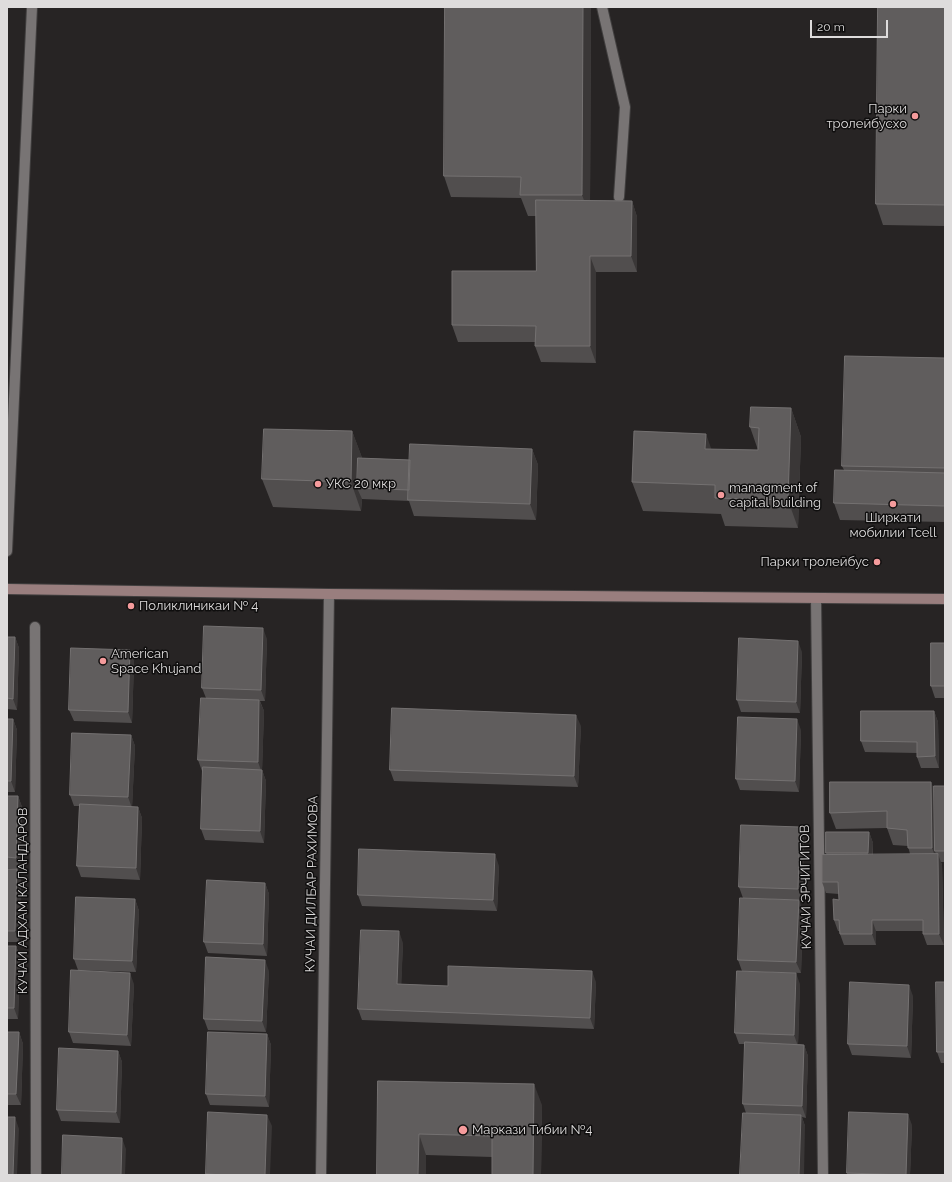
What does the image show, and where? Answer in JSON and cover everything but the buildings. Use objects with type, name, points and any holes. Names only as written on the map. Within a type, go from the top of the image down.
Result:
[{"type":"main road","points":[[7,589],[329,594],[945,599]]},
{"type":"street","points":[[7,551],[32,7]]},
{"type":"street","points":[[602,7],[625,107],[619,196]]},
{"type":"street","name":"КУЧАИ ДИЛБАР РАХИМОВА","points":[[320,1175],[329,594]]},
{"type":"street","name":"КУЧАИ ЭРЧИГИТОВ","points":[[816,598],[823,1175]]},
{"type":"street","name":"КУЧАИ АДХАМ КАЛАНДАРОВ","points":[[35,627],[36,1175]]},
{"type":"place","name":"Парки тролейбусхо","points":[[915,116]]},
{"type":"place","name":"УКС 20 мкр","points":[[318,484]]},
{"type":"place","name":"managment of capital building","points":[[721,495]]},
{"type":"place","name":"Ширкати мобилии Tcell","points":[[893,504]]},
{"type":"place","name":"Парки тролейбус","points":[[877,562]]},
{"type":"place","name":"Поликлиникаи № 4","points":[[131,606]]},
{"type":"place","name":"American Space Khujand","points":[[103,661]]},
{"type":"place","name":"Маркази Тибии №4","points":[[463,1130]]}]
